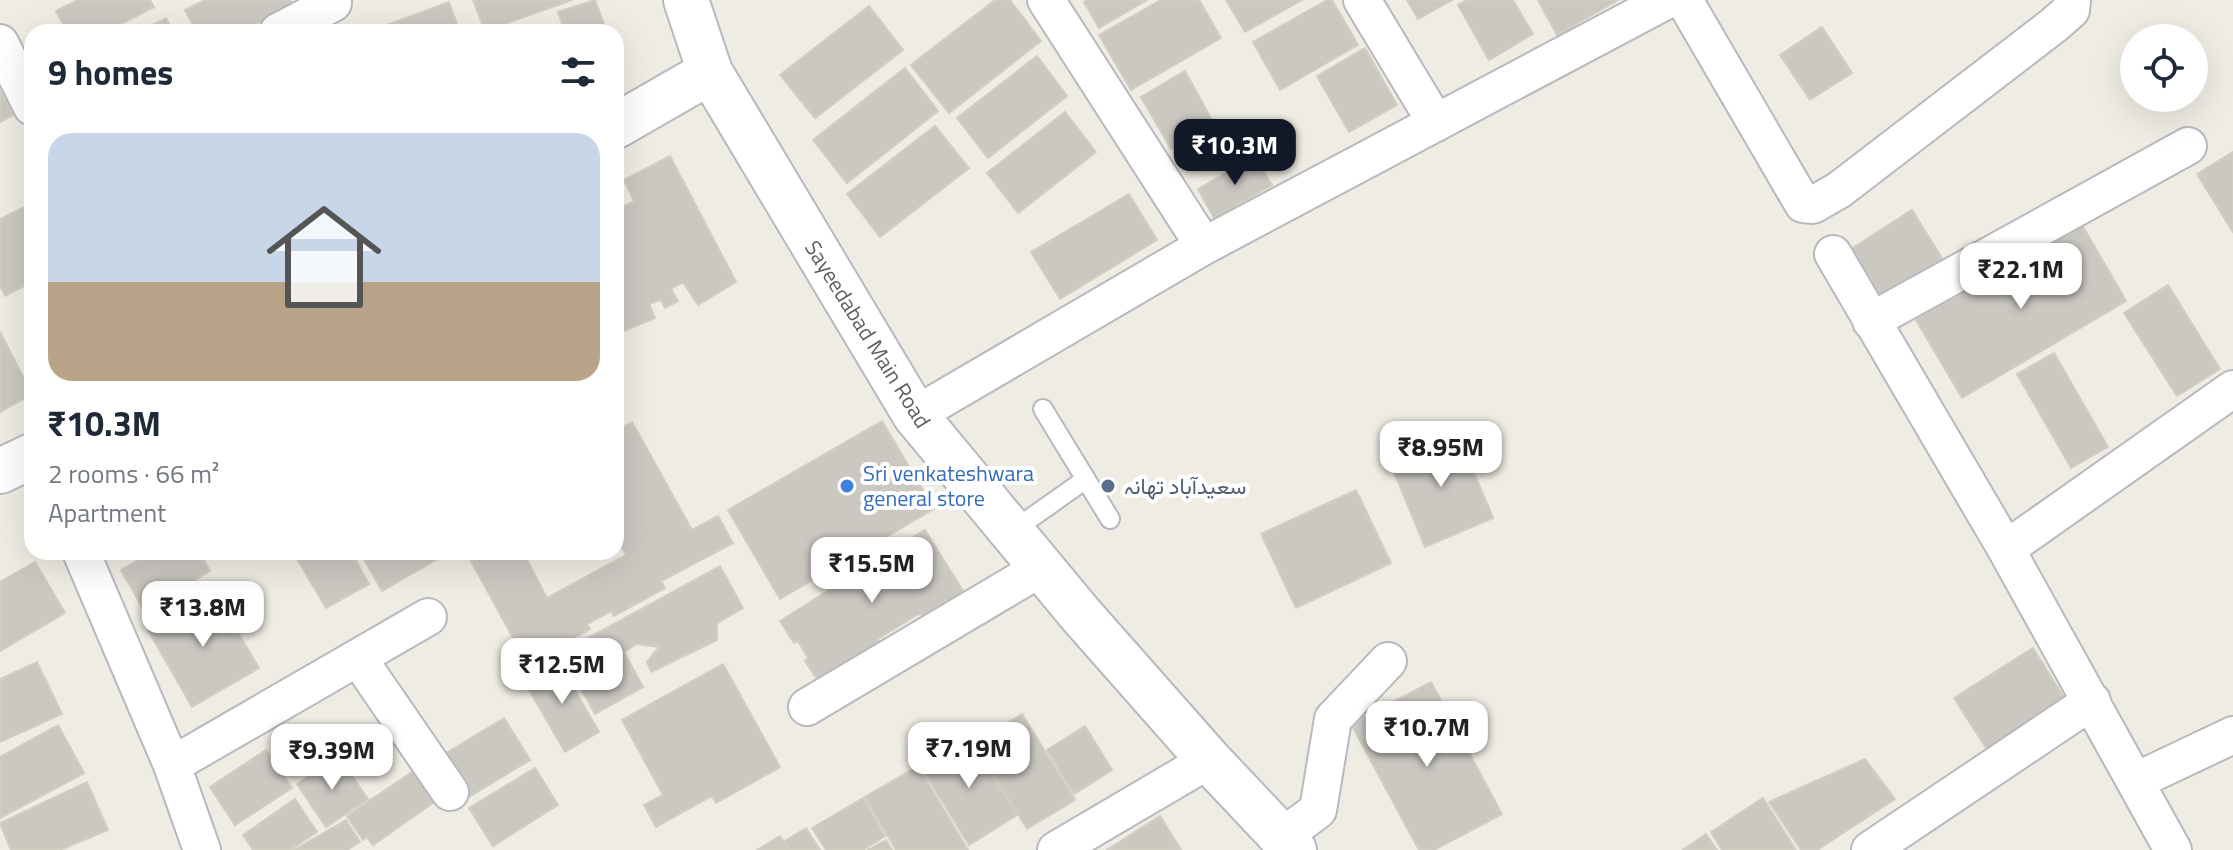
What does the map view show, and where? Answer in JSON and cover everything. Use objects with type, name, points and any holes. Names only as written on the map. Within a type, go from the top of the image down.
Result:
[{"type":"main road","name":"Sayeedabad Main Road","points":[[686,0],[710,72],[915,415],[1041,568],[1209,760],[1288,844]]},
{"type":"main road","points":[[624,121],[710,72]]},
{"type":"main road","points":[[0,471],[24,460]]},
{"type":"street","points":[[1046,0],[1204,246]]},
{"type":"street","points":[[1362,0],[1436,123]]},
{"type":"street","points":[[915,415],[1204,246],[1667,0]]},
{"type":"street","points":[[1684,0],[1803,204],[1813,205],[1839,190],[2054,25],[2071,10],[2072,0]]},
{"type":"street","points":[[301,24],[336,12]]},
{"type":"street","points":[[0,43],[24,91]]},
{"type":"street","points":[[1871,321],[2188,146]]},
{"type":"street","points":[[1833,254],[2006,549],[2173,850]]},
{"type":"street","points":[[2006,549],[2233,389]]},
{"type":"street","points":[[84,560],[172,765],[202,850]]},
{"type":"street","points":[[807,707],[1041,568]]},
{"type":"street","points":[[172,765],[428,617]]},
{"type":"street","points":[[358,658],[450,792]]},
{"type":"street","points":[[1288,844],[1318,810],[1333,719],[1388,661]]},
{"type":"street","points":[[1870,850],[2092,701]]},
{"type":"street","points":[[2136,781],[2233,735]]},
{"type":"street","points":[[1056,850],[1209,760]]},
{"type":"lane","points":[[1043,409],[1110,519]]},
{"type":"lane","points":[[1011,532],[1086,479]]},
{"type":"building","points":[[78,0],[150,0],[154,7],[121,24],[63,24],[56,11]]},
{"type":"building","points":[[205,0],[290,0],[293,5],[256,24],[193,24],[185,10]]},
{"type":"building","points":[[473,0],[572,0],[505,24],[482,24]]},
{"type":"building","points":[[595,0],[604,24],[562,24],[558,12]]},
{"type":"building","points":[[995,0],[1010,0],[1041,41],[949,113],[911,65]]},
{"type":"building","points":[[1147,0],[1099,28],[1084,2]]},
{"type":"building","points":[[1161,0],[1199,0],[1221,38],[1131,90],[1099,35]]},
{"type":"building","points":[[1226,0],[1302,0],[1245,32]]},
{"type":"building","points":[[1332,0],[1358,45],[1280,90],[1253,42]]},
{"type":"building","points":[[1407,0],[1452,0],[1418,19]]},
{"type":"building","points":[[1467,0],[1513,0],[1533,34],[1489,60],[1458,5]]},
{"type":"building","points":[[1538,0],[1618,0],[1557,35]]},
{"type":"building","points":[[449,2],[457,24],[389,24]]},
{"type":"building","points":[[869,6],[903,50],[815,118],[780,75]]},
{"type":"building","points":[[166,18],[169,24],[154,24]]},
{"type":"building","points":[[1822,27],[1852,73],[1810,100],[1780,55]]},
{"type":"building","points":[[1365,48],[1397,105],[1349,132],[1317,76]]},
{"type":"building","points":[[1037,56],[1067,96],[988,158],[957,118]]},
{"type":"building","points":[[905,68],[938,111],[847,183],[813,140]]},
{"type":"building","points":[[1185,71],[1214,124],[1171,149],[1141,97]]},
{"type":"building","points":[[0,90],[13,115],[0,122]]},
{"type":"building","points":[[1065,112],[1096,152],[1018,213],[987,173]]},
{"type":"building","points":[[935,126],[969,168],[880,237],[847,194]]},
{"type":"building","points":[[2233,152],[2233,232],[2197,174]]},
{"type":"building","points":[[670,156],[736,282],[698,305],[683,282],[671,289],[678,301],[665,308],[661,300],[649,304],[655,318],[624,331],[624,207],[634,201],[624,180]]},
{"type":"building","points":[[1255,156],[1272,185],[1214,218],[1198,189]]},
{"type":"building","points":[[1129,194],[1157,240],[1060,299],[1031,252]]},
{"type":"building","points":[[24,207],[24,286],[5,296],[0,286],[0,219]]},
{"type":"building","points":[[1912,210],[1942,258],[1882,297],[1851,249]]},
{"type":"building","points":[[2081,223],[2126,301],[1962,398],[1916,320]]},
{"type":"building","points":[[2168,285],[2220,369],[2177,396],[2124,313]]},
{"type":"building","points":[[0,332],[24,378],[24,398],[0,412]]},
{"type":"building","points":[[2054,353],[2108,447],[2071,468],[2017,374]]},
{"type":"building","points":[[882,421],[934,509],[780,599],[728,510]]},
{"type":"building","points":[[632,422],[692,530],[718,516],[733,543],[661,581],[665,588],[614,616],[611,611],[587,624],[590,629],[527,663],[470,560],[527,560],[547,598],[617,560],[624,560],[624,426]]},
{"type":"building","points":[[1457,432],[1493,518],[1425,547],[1389,460]]},
{"type":"building","points":[[1356,490],[1391,563],[1296,608],[1261,534]]},
{"type":"building","points":[[925,530],[963,591],[878,639],[879,643],[818,681],[805,661],[808,658],[798,641],[794,643],[780,621]]},
{"type":"building","points":[[138,560],[204,560],[210,571],[144,610],[121,570]]},
{"type":"building","points":[[298,560],[356,560],[369,584],[326,608]]},
{"type":"building","points":[[365,560],[436,560],[382,591]]},
{"type":"building","points":[[35,562],[65,613],[0,651],[0,582]]},
{"type":"building","points":[[720,566],[743,608],[717,623],[717,640],[651,672],[647,662],[659,647],[637,644],[624,652],[643,687],[595,714],[561,653]]},
{"type":"building","points":[[214,592],[259,668],[192,707],[148,630]]},
{"type":"building","points":[[2033,648],[2068,704],[1990,754],[1954,698]]},
{"type":"building","points":[[558,661],[599,732],[565,752],[524,681]]},
{"type":"building","points":[[37,662],[62,714],[0,742],[0,679]]},
{"type":"building","points":[[723,664],[780,767],[716,803],[712,796],[656,827],[644,805],[663,795],[622,720]]},
{"type":"building","points":[[1431,682],[1502,814],[1434,850],[1419,850],[1351,724]]},
{"type":"building","points":[[1022,714],[1075,800],[1027,829],[975,743]]},
{"type":"building","points":[[504,718],[530,760],[464,800],[438,758]]},
{"type":"building","points":[[58,725],[84,773],[0,818],[0,757]]},
{"type":"building","points":[[1085,726],[1112,770],[1074,794],[1047,750]]},
{"type":"building","points":[[968,736],[1017,815],[969,845],[920,765]]},
{"type":"building","points":[[266,750],[292,788],[235,825],[210,787]]},
{"type":"building","points":[[338,756],[368,799],[326,827],[297,784]]},
{"type":"building","points":[[1865,759],[1895,799],[1817,850],[1801,850],[1769,802]]},
{"type":"building","points":[[424,764],[444,795],[373,845],[367,837],[363,840],[347,816]]},
{"type":"building","points":[[918,766],[968,850],[896,850],[865,797]]},
{"type":"building","points":[[535,768],[558,805],[493,846],[469,808]]},
{"type":"building","points":[[87,782],[108,830],[60,850],[11,850],[0,823]]},
{"type":"building","points":[[863,798],[885,836],[863,850],[826,850],[812,828]]},
{"type":"building","points":[[1763,798],[1796,850],[1722,850],[1711,832]]},
{"type":"building","points":[[295,799],[317,832],[290,850],[253,850],[243,835]]},
{"type":"building","points":[[1160,816],[1181,850],[1107,850]]},
{"type":"building","points":[[346,820],[360,842],[347,850],[294,850]]},
{"type":"building","points":[[806,828],[820,850],[791,850],[785,841]]},
{"type":"building","points":[[1706,834],[1717,850],[1683,850]]},
{"type":"building","points":[[780,836],[789,850],[757,850]]},
{"type":"building","points":[[886,840],[892,850],[868,850]]},
{"type":"place","name":"Sri venkateshwara general store","points":[[847,486]]},
{"type":"place","name":"سعیدآباد تھانہ","points":[[1108,486]]}]
